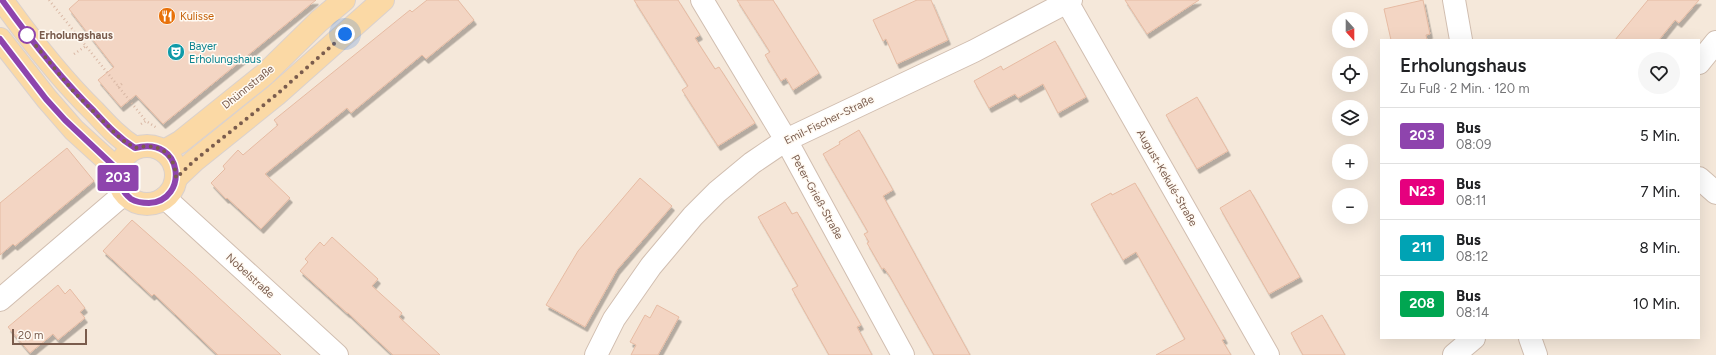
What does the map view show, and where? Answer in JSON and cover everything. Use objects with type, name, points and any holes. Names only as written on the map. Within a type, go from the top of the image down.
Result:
[{"type":"main road","points":[[2,0],[31,40],[74,92],[121,139],[135,148]]},
{"type":"main road","name":"Dhünnstraße","points":[[164,151],[180,142],[265,74],[319,21],[344,0]]},
{"type":"main road","points":[[176,178],[174,163],[164,151],[150,146],[135,148],[127,153],[121,161],[118,170],[119,182],[125,193],[133,200],[144,203],[155,203],[165,198],[172,189],[176,178],[194,161],[276,95],[383,0]]},
{"type":"main road","points":[[0,39],[46,99],[69,125],[118,170]]},
{"type":"street","name":"Peter-Grieß-Straße","points":[[702,0],[786,140],[903,355]]},
{"type":"street","points":[[1454,0],[1461,39]]},
{"type":"street","name":"Emil-Fischer-Straße","points":[[596,355],[614,319],[651,266],[674,238],[717,192],[752,163],[786,140],[974,51],[1068,1]]},
{"type":"street","name":"August-Kekulé-Straße","points":[[1068,1],[1268,355]]},
{"type":"street","points":[[1700,62],[1716,42]]},
{"type":"street","points":[[1700,179],[1716,193]]},
{"type":"street","points":[[0,300],[125,193]]},
{"type":"street","name":"Nobelstraße","points":[[165,198],[337,355]]},
{"type":"street","points":[[1454,355],[1473,339]]},
{"type":"street","points":[[1530,339],[1536,355]]},
{"type":"path","points":[[49,0],[146,121]]},
{"type":"path","points":[[75,53],[86,46]]},
{"type":"path","points":[[118,87],[124,82]]},
{"type":"shaded area","points":[[0,0],[1716,0],[1716,355],[0,355]]},
{"type":"building","name":"Bayer Erholungshaus","points":[[79,0],[316,0],[163,124],[136,95],[121,107],[98,80],[114,67],[69,9]]},
{"type":"building","points":[[427,0],[458,0],[474,20],[426,59],[422,55],[351,113],[347,108],[265,174],[290,198],[261,229],[227,198],[226,199],[211,183],[225,169],[223,166],[238,150],[243,155],[278,125],[274,120],[410,10],[412,12]]},
{"type":"building","points":[[634,0],[678,0],[700,35],[695,38],[715,69],[719,67],[755,123],[718,146],[682,90],[688,86]]},
{"type":"building","points":[[737,0],[773,0],[819,73],[793,90],[786,78],[781,81],[765,55],[770,52]]},
{"type":"building","points":[[917,0],[931,0],[948,40],[897,64],[886,39],[883,41],[873,20]]},
{"type":"building","points":[[1125,0],[1199,0],[1147,34]]},
{"type":"building","points":[[1423,0],[1430,34],[1426,35],[1427,39],[1391,39],[1384,9]]},
{"type":"building","points":[[1648,0],[1699,0],[1679,23],[1675,20],[1660,39],[1616,39]]},
{"type":"building","points":[[1055,41],[1086,97],[1058,113],[1043,84],[1018,98],[1015,94],[989,108],[974,81],[1001,66],[1003,70]]},
{"type":"building","points":[[1197,97],[1228,151],[1197,169],[1166,115]]},
{"type":"building","points":[[859,130],[893,190],[883,196],[970,355],[934,355],[889,275],[884,268],[882,269],[867,243],[869,242],[864,234],[868,232],[823,154]]},
{"type":"building","points":[[67,148],[94,181],[15,246],[13,244],[0,255],[0,203]]},
{"type":"building","points":[[640,178],[672,206],[617,270],[585,327],[546,305],[578,251]]},
{"type":"building","points":[[1135,183],[1225,339],[1222,340],[1231,355],[1156,355],[1185,339],[1136,252],[1123,260],[1091,204],[1111,193],[1112,195]]},
{"type":"building","points":[[1250,190],[1300,277],[1269,294],[1220,208]]},
{"type":"building","points":[[785,202],[792,214],[797,212],[861,325],[857,327],[872,355],[829,355],[792,289],[798,286],[758,217]]},
{"type":"building","points":[[132,220],[281,355],[218,355],[154,294],[152,296],[103,251]]},
{"type":"building","points":[[332,237],[378,279],[372,286],[402,313],[399,317],[440,355],[393,355],[300,271],[308,262],[305,259],[320,242],[324,246]]},
{"type":"building","points":[[58,285],[65,294],[70,289],[85,308],[80,312],[85,318],[58,340],[53,334],[30,353],[8,327]]},
{"type":"building","points":[[657,305],[679,317],[658,355],[631,355],[636,345],[630,342],[645,315],[650,318]]},
{"type":"building","points":[[1322,315],[1345,355],[1303,355],[1291,333]]},
{"type":"bus line","name":"203","points":[[0,39],[46,99],[74,130],[118,170],[120,186],[125,193],[133,200],[144,203],[155,203],[165,198],[172,189],[176,178],[174,163],[169,156],[157,147],[142,146],[135,148],[121,139],[74,92],[31,40],[2,0]]},
{"type":"place","name":"Kulisse","points":[[167,16]]},
{"type":"place","name":"Erholungshaus","points":[[27,35]]},
{"type":"place","name":"Bayer Erholungshaus","points":[[176,52]]},
{"type":"route","points":[[27,35],[74,92],[121,139],[135,148],[150,146],[157,147],[164,151],[174,163],[176,178],[194,161],[276,95],[345,34]]}]
